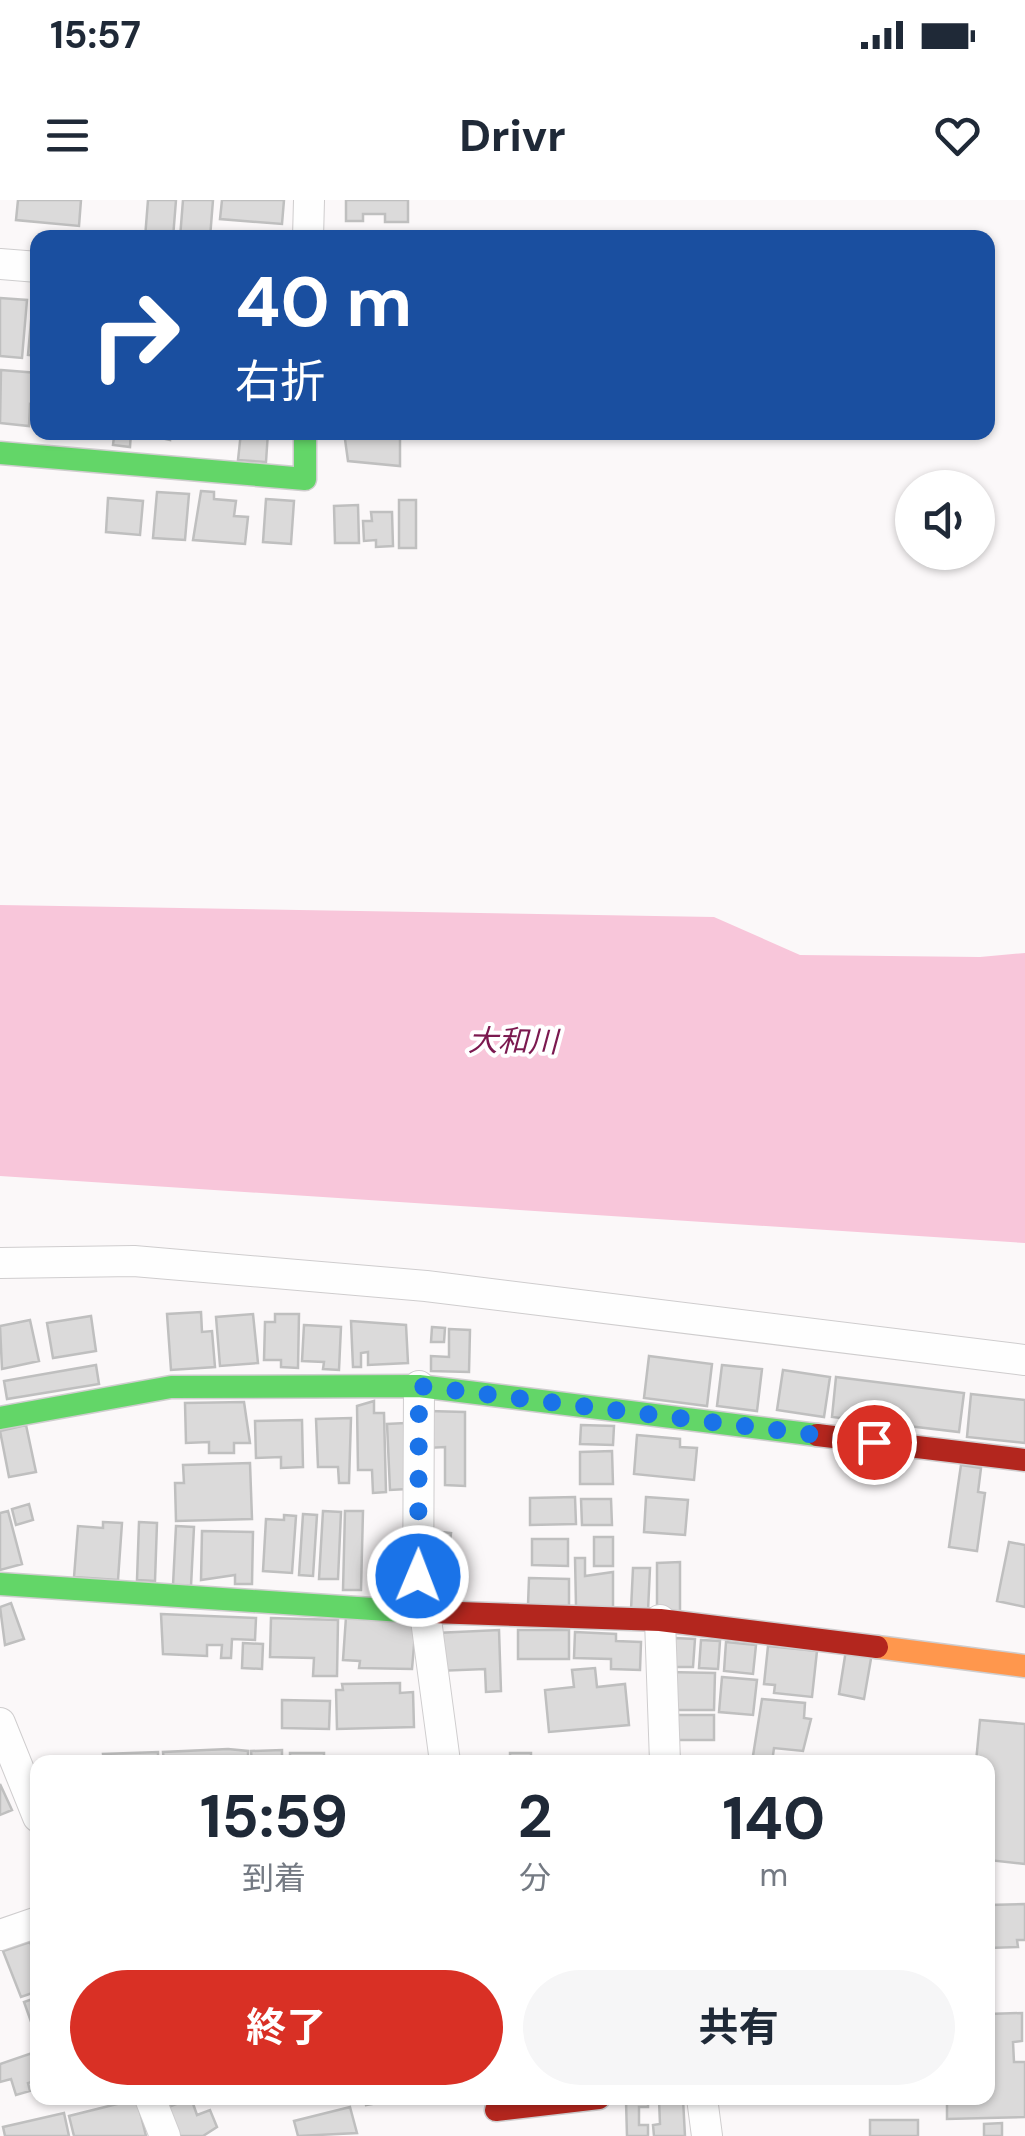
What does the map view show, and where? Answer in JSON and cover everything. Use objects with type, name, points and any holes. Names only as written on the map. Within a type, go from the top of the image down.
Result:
[{"type":"street","points":[[308,230],[309,200]]},
{"type":"street","points":[[0,264],[30,266]]},
{"type":"street","points":[[0,453],[304,479],[305,440]]},
{"type":"street","points":[[0,1264],[134,1261],[426,1286],[1025,1360]]},
{"type":"street","points":[[0,1418],[171,1387],[419,1386],[1025,1460]]},
{"type":"street","points":[[419,1386],[422,1612],[444,1755]]},
{"type":"street","points":[[0,1584],[422,1612],[660,1620],[1025,1666]]},
{"type":"street","points":[[660,1620],[665,1755]]},
{"type":"street","points":[[0,1723],[30,1796]]},
{"type":"street","points":[[0,1935],[30,1925]]},
{"type":"street","points":[[153,2105],[165,2136]]},
{"type":"street","points":[[496,2115],[557,2105]]},
{"type":"street","points":[[703,2105],[707,2136]]},
{"type":"water","name":"大和川","points":[[0,905],[714,917],[800,955],[980,957],[1025,953],[1025,1243],[0,1176]]},
{"type":"building","points":[[18,200],[81,200],[79,226],[16,220]]},
{"type":"building","points":[[148,200],[176,200],[174,230],[146,230]]},
{"type":"building","points":[[183,200],[213,200],[211,230],[181,230]]},
{"type":"building","points":[[222,200],[284,200],[282,224],[220,219]]},
{"type":"building","points":[[346,200],[408,200],[408,222],[385,222],[385,214],[363,214],[363,221],[346,221]]},
{"type":"building","points":[[0,298],[27,300],[22,358],[0,356]]},
{"type":"building","points":[[1,370],[30,372],[29,426],[0,423]]},
{"type":"building","points":[[114,440],[130,440],[130,447],[113,445]]},
{"type":"building","points":[[240,440],[267,440],[266,462],[238,460]]},
{"type":"building","points":[[345,440],[400,440],[400,466],[348,461]]},
{"type":"building","points":[[201,491],[214,492],[214,499],[236,501],[234,516],[248,517],[245,544],[193,540]]},
{"type":"building","points":[[157,492],[189,494],[185,540],[153,538]]},
{"type":"building","points":[[108,498],[143,501],[140,535],[106,532]]},
{"type":"building","points":[[266,499],[294,501],[291,544],[263,542]]},
{"type":"building","points":[[399,500],[416,500],[416,548],[399,548]]},
{"type":"building","points":[[358,505],[359,543],[335,543],[334,506]]},
{"type":"building","points":[[371,512],[392,512],[393,546],[376,547],[376,540],[364,541],[363,521],[372,521]]},
{"type":"building","points":[[201,1312],[202,1332],[212,1331],[215,1367],[171,1370],[167,1314]]},
{"type":"building","points":[[253,1314],[258,1363],[220,1366],[216,1317]]},
{"type":"building","points":[[275,1314],[299,1314],[298,1368],[281,1367],[281,1360],[264,1360],[265,1322],[275,1322]]},
{"type":"building","points":[[91,1316],[96,1351],[53,1358],[47,1323]]},
{"type":"building","points":[[30,1320],[39,1361],[2,1369],[0,1326]]},
{"type":"building","points":[[351,1321],[406,1325],[408,1363],[368,1365],[368,1352],[361,1353],[361,1367],[353,1367]]},
{"type":"building","points":[[304,1325],[341,1327],[339,1370],[323,1369],[324,1362],[302,1361]]},
{"type":"building","points":[[432,1327],[445,1328],[444,1342],[431,1342]]},
{"type":"building","points":[[449,1329],[470,1330],[469,1372],[431,1371],[431,1356],[449,1357]]},
{"type":"building","points":[[649,1356],[712,1364],[707,1406],[644,1398]]},
{"type":"building","points":[[96,1365],[99,1384],[7,1399],[4,1381]]},
{"type":"building","points":[[722,1365],[762,1369],[757,1411],[717,1406]]},
{"type":"building","points":[[783,1370],[830,1377],[824,1417],[777,1410]]},
{"type":"building","points":[[836,1377],[964,1393],[959,1432],[832,1417]]},
{"type":"building","points":[[971,1394],[1025,1400],[1025,1443],[967,1437]]},
{"type":"building","points":[[374,1401],[374,1413],[384,1413],[386,1492],[373,1493],[372,1470],[358,1470],[357,1406]]},
{"type":"building","points":[[244,1402],[250,1443],[234,1443],[234,1453],[209,1453],[209,1442],[186,1443],[185,1403]]},
{"type":"building","points":[[428,1411],[465,1412],[465,1486],[445,1485],[445,1447],[427,1448]]},
{"type":"building","points":[[351,1418],[349,1483],[339,1483],[338,1467],[318,1467],[316,1419]]},
{"type":"building","points":[[302,1420],[303,1467],[281,1468],[281,1457],[256,1458],[255,1421]]},
{"type":"building","points":[[405,1423],[407,1489],[390,1490],[387,1424]]},
{"type":"building","points":[[26,1425],[36,1472],[9,1477],[0,1431]]},
{"type":"building","points":[[581,1425],[614,1426],[613,1445],[580,1444]]},
{"type":"building","points":[[637,1435],[680,1439],[680,1447],[697,1448],[694,1480],[634,1474]]},
{"type":"building","points":[[612,1451],[613,1484],[580,1484],[580,1452]]},
{"type":"building","points":[[250,1463],[252,1519],[176,1521],[175,1483],[184,1483],[183,1465]]},
{"type":"building","points":[[961,1465],[981,1468],[978,1492],[985,1493],[977,1551],[949,1547]]},
{"type":"building","points":[[575,1497],[576,1524],[530,1525],[530,1498]]},
{"type":"building","points":[[646,1497],[688,1500],[685,1535],[644,1532]]},
{"type":"building","points":[[581,1499],[611,1499],[612,1525],[582,1525]]},
{"type":"building","points":[[29,1504],[33,1520],[16,1525],[12,1509]]},
{"type":"building","points":[[8,1511],[22,1564],[0,1570],[0,1513]]},
{"type":"building","points":[[323,1511],[341,1512],[338,1579],[319,1579]]},
{"type":"building","points":[[345,1511],[363,1511],[361,1590],[343,1590]]},
{"type":"building","points":[[303,1514],[317,1515],[313,1576],[299,1575]]},
{"type":"building","points":[[284,1515],[296,1516],[292,1573],[263,1571],[266,1519],[284,1520]]},
{"type":"building","points":[[103,1522],[122,1523],[118,1580],[74,1577],[78,1526],[103,1528]]},
{"type":"building","points":[[139,1522],[157,1523],[155,1581],[137,1580]]},
{"type":"building","points":[[176,1526],[194,1527],[191,1586],[173,1585]]},
{"type":"building","points":[[202,1531],[253,1532],[252,1584],[235,1584],[235,1575],[201,1580]]},
{"type":"building","points":[[433,1531],[451,1533],[449,1551],[430,1548]]},
{"type":"building","points":[[594,1537],[613,1537],[613,1566],[594,1566]]},
{"type":"building","points":[[532,1539],[568,1539],[568,1566],[532,1565]]},
{"type":"building","points":[[1009,1542],[1025,1545],[1025,1607],[997,1601]]},
{"type":"building","points":[[575,1558],[585,1558],[585,1576],[613,1572],[613,1608],[576,1606]]},
{"type":"building","points":[[680,1562],[680,1613],[657,1610],[657,1563]]},
{"type":"building","points":[[633,1568],[650,1568],[648,1611],[631,1610]]},
{"type":"building","points":[[529,1578],[569,1579],[569,1606],[528,1605]]},
{"type":"building","points":[[11,1603],[24,1639],[5,1645],[0,1607]]},
{"type":"building","points":[[161,1614],[256,1618],[255,1640],[232,1639],[231,1658],[221,1658],[222,1645],[207,1645],[207,1656],[163,1654]]},
{"type":"building","points":[[346,1617],[416,1622],[412,1669],[359,1668],[360,1661],[343,1660]]},
{"type":"building","points":[[271,1618],[338,1620],[337,1676],[313,1676],[314,1658],[270,1657]]},
{"type":"building","points":[[499,1630],[501,1691],[486,1692],[485,1669],[437,1671],[436,1633]]},
{"type":"building","points":[[518,1630],[569,1630],[569,1659],[518,1659]]},
{"type":"building","points":[[575,1632],[616,1634],[616,1641],[641,1642],[640,1670],[611,1669],[611,1659],[574,1658]]},
{"type":"building","points":[[675,1638],[695,1639],[693,1667],[674,1667]]},
{"type":"building","points":[[701,1640],[720,1641],[718,1669],[699,1668]]},
{"type":"building","points":[[726,1642],[756,1645],[753,1674],[724,1671]]},
{"type":"building","points":[[243,1643],[263,1644],[262,1669],[242,1668]]},
{"type":"building","points":[[768,1646],[817,1651],[812,1697],[774,1693],[775,1685],[764,1684]]},
{"type":"building","points":[[846,1650],[872,1653],[864,1699],[839,1694]]},
{"type":"building","points":[[595,1668],[597,1687],[625,1684],[629,1725],[549,1732],[545,1690],[574,1687],[572,1670]]},
{"type":"building","points":[[668,1672],[715,1673],[714,1710],[668,1710]]},
{"type":"building","points":[[722,1677],[757,1680],[753,1715],[719,1712]]},
{"type":"building","points":[[400,1683],[400,1693],[413,1692],[414,1727],[337,1729],[336,1690],[343,1690],[342,1684]]},
{"type":"building","points":[[762,1699],[805,1703],[804,1718],[811,1719],[803,1751],[774,1748],[773,1755],[753,1755]]},
{"type":"building","points":[[282,1700],[330,1701],[329,1729],[282,1728]]},
{"type":"building","points":[[668,1715],[714,1715],[714,1740],[668,1740]]},
{"type":"building","points":[[980,1720],[1025,1724],[1025,1864],[995,1861],[995,1755],[977,1755]]},
{"type":"building","points":[[228,1749],[248,1751],[248,1755],[163,1755],[163,1752]]},
{"type":"building","points":[[282,1750],[282,1755],[251,1755],[251,1751]]},
{"type":"building","points":[[158,1752],[158,1755],[103,1754]]},
{"type":"building","points":[[290,1753],[324,1753],[324,1755]]},
{"type":"building","points":[[0,1784],[12,1810],[0,1815]]},
{"type":"building","points":[[1025,1904],[1025,1940],[1017,1940],[1018,1947],[995,1948],[995,1905]]},
{"type":"building","points":[[30,1942],[30,1994],[21,1997],[3,1951]]},
{"type":"building","points":[[1022,2013],[1022,2041],[1013,2042],[1014,2062],[1025,2062],[1025,2117],[947,2119],[947,2105],[995,2105],[995,2014]]},
{"type":"building","points":[[30,2054],[30,2091],[16,2095],[11,2079],[0,2082],[0,2064]]},
{"type":"building","points":[[113,2105],[138,2105],[146,2136],[74,2136],[69,2116]]},
{"type":"building","points":[[193,2105],[197,2115],[210,2110],[217,2127],[203,2136],[177,2136],[166,2108]]},
{"type":"building","points":[[626,2105],[648,2105],[639,2107],[639,2125],[648,2125],[648,2136],[627,2136]]},
{"type":"building","points":[[659,2105],[683,2105],[685,2136],[654,2136],[653,2125],[660,2124]]},
{"type":"building","points":[[350,2107],[357,2133],[298,2136],[294,2121]]},
{"type":"building","points":[[64,2113],[69,2136],[5,2136],[3,2127]]},
{"type":"building","points":[[870,2120],[918,2120],[918,2136],[870,2136]]},
{"type":"building","points":[[1002,2123],[1002,2136],[984,2136],[984,2124]]},
{"type":"traffic: fast","points":[[0,453],[305,479],[305,440]]},
{"type":"traffic: fast","points":[[0,1418],[171,1387],[419,1386],[817,1435]]},
{"type":"traffic: fast","points":[[0,1584],[402,1611]]},
{"type":"traffic: slow","points":[[877,1647],[1025,1666]]},
{"type":"traffic: jam","points":[[817,1435],[1025,1460]]},
{"type":"traffic: jam","points":[[402,1611],[660,1620],[877,1647]]},
{"type":"traffic: jam","points":[[496,2110],[539,2105]]},
{"type":"route","points":[[418,1576],[419,1386],[874,1442]]}]
